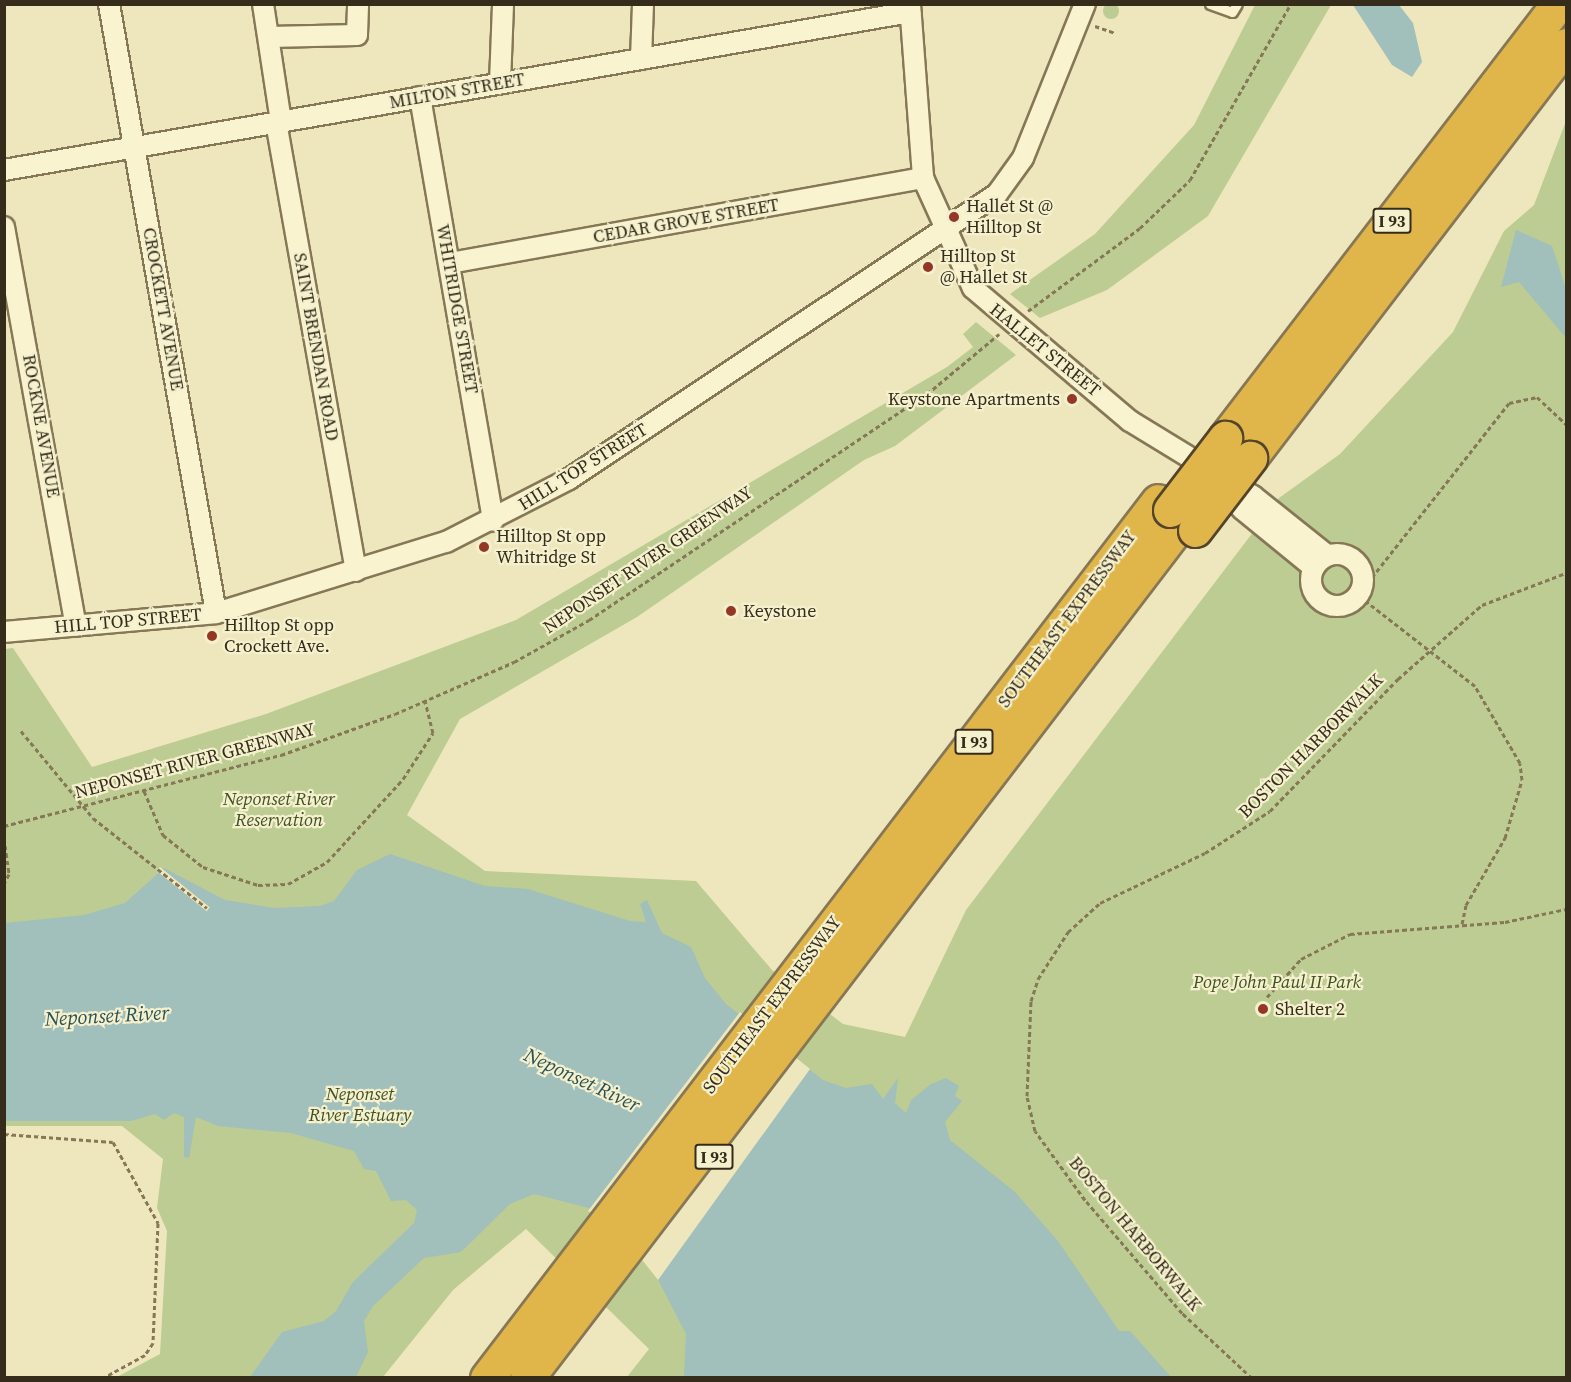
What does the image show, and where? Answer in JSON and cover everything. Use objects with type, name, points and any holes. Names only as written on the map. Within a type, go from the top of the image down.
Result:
[{"type":"highway","name":"SOUTHEAST EXPRESSWAY","points":[[487,1377],[585,1287],[1177,515],[1232,443],[1539,4]]},
{"type":"highway","name":"I 93","points":[[1232,443],[1558,4]]},
{"type":"highway","name":"I 93","points":[[1232,443],[1566,21]]},
{"type":"highway","name":"SOUTHEAST EXPRESSWAY","points":[[554,1370],[585,1287],[1232,443],[1566,45]]},
{"type":"highway","name":"I 93","points":[[506,1377],[585,1287]]},
{"type":"highway","name":"I 93","points":[[527,1377],[585,1287]]},
{"type":"street","name":"CROCKETT AVENUE","points":[[109,4],[216,613]]},
{"type":"street","name":"SAINT BRENDAN ROAD","points":[[263,4],[278,122],[356,571]]},
{"type":"street","points":[[269,37],[357,35],[358,4]]},
{"type":"street","points":[[500,83],[503,4]]},
{"type":"street","points":[[641,59],[644,4]]},
{"type":"street","name":"MILTON STREET","points":[[4,170],[641,59],[910,8]]},
{"type":"street","name":"HALLET STREET","points":[[910,8],[922,178],[963,274],[990,306],[1130,421],[1168,441],[1221,481],[1253,496],[1320,561],[1344,555],[1358,564],[1363,580],[1358,595]]},
{"type":"street","points":[[943,231],[989,201],[1017,170],[1082,12]]},
{"type":"street","name":"WHITRIDGE STREET","points":[[420,97],[493,521]]},
{"type":"street","name":"CEDAR GROVE STREET","points":[[450,263],[922,178]]},
{"type":"street","name":"ROCKNE AVENUE","points":[[4,227],[76,626]]},
{"type":"street","name":"HILL TOP STREET","points":[[4,632],[216,613],[356,571],[493,521],[569,479],[943,231]]},
{"type":"street","points":[[1320,561],[1312,590],[1321,602],[1341,606],[1358,595]]},
{"type":"lane","points":[[1210,4],[1232,12],[1237,4]]},
{"type":"path","points":[[1028,312],[1140,228],[1190,180],[1291,4]]},
{"type":"path","points":[[1082,12],[1115,33]]},
{"type":"path","name":"NEPONSET RIVER GREENWAY","points":[[4,826],[291,751],[425,702],[589,620],[936,388],[997,335]]},
{"type":"path","points":[[1462,924],[1466,905],[1505,838],[1518,797],[1520,763],[1475,686],[1434,650],[1358,595],[1509,403],[1538,398],[1566,424]]},
{"type":"path","name":"BOSTON HARBORWALK","points":[[1252,1377],[1182,1313],[1085,1200],[1035,1131],[1027,1096],[1031,1001],[1049,956],[1100,903],[1243,832],[1482,605],[1566,573]]},
{"type":"path","points":[[144,790],[163,835],[203,867],[258,885],[288,884],[327,862],[403,779],[433,733],[425,702]]},
{"type":"path","points":[[21,731],[82,806],[207,908]]},
{"type":"path","points":[[4,838],[4,884]]},
{"type":"path","points":[[1267,997],[1301,959],[1340,937],[1462,924],[1505,922],[1566,909]]},
{"type":"path","points":[[4,1134],[113,1142],[158,1222],[153,1343],[145,1355],[103,1377]]},
{"type":"green space","points":[[1111,3],[1119,11],[1111,19],[1103,11]]},
{"type":"green space","points":[[1255,5],[1331,5],[1208,216],[1107,290],[1040,318],[1010,294],[1095,234],[1194,125]]},
{"type":"green space","points":[[1566,121],[1566,1377],[627,1377],[649,1349],[526,1229],[453,1290],[383,1377],[117,1377],[160,1354],[167,1231],[157,1208],[163,1159],[122,1126],[5,1126],[5,649],[13,648],[92,767],[266,714],[516,620],[947,367],[973,347],[963,334],[976,322],[1016,355],[895,446],[864,460],[637,617],[460,719],[407,815],[485,871],[696,881],[772,970],[843,1024],[905,1037],[966,910],[1279,498],[1340,454],[1453,332],[1504,231],[1534,205]]},
{"type":"water","points":[[1353,5],[1399,5],[1413,23],[1422,62],[1412,77],[1392,65]]},
{"type":"water","points":[[1516,230],[1552,246],[1566,289],[1566,338],[1519,282],[1501,287]]},
{"type":"water","name":"Neponset River Estuary","points":[[390,854],[485,886],[528,889],[630,921],[646,922],[640,904],[647,900],[662,933],[691,947],[705,978],[726,1004],[823,1080],[846,1088],[872,1084],[883,1099],[898,1078],[895,1103],[906,1113],[911,1100],[931,1084],[946,1078],[959,1086],[955,1096],[962,1101],[945,1122],[950,1140],[1015,1192],[1058,1241],[1119,1331],[1130,1331],[1171,1377],[684,1377],[686,1334],[652,1268],[597,1210],[534,1194],[510,1204],[461,1252],[424,1258],[373,1306],[364,1321],[368,1352],[356,1377],[250,1377],[282,1332],[324,1321],[336,1311],[353,1282],[414,1223],[417,1210],[406,1200],[391,1201],[376,1171],[364,1169],[354,1151],[291,1133],[218,1126],[196,1117],[189,1158],[184,1157],[184,1117],[174,1113],[164,1120],[155,1114],[131,1121],[5,1121],[5,923],[84,915],[125,903],[164,868],[225,900],[275,908],[320,906],[334,901],[357,870]]},
{"type":"pier","points":[[160,867],[210,907],[207,911],[157,871]]},
{"type":"pier","points":[[740,1012],[810,1069],[658,1280],[620,1232],[588,1211]]},
{"type":"place","name":"Hallet St @ Hilltop St","points":[[954,217]]},
{"type":"place","name":"Hilltop St @ Hallet St","points":[[928,267]]},
{"type":"place","name":"Keystone Apartments","points":[[1072,399]]},
{"type":"place","name":"Hilltop St opp Whitridge St","points":[[484,547]]},
{"type":"place","name":"Keystone","points":[[731,611]]},
{"type":"place","name":"Hilltop St opp Crockett Ave.","points":[[212,636]]},
{"type":"place","name":"Shelter 2","points":[[1263,1009]]},
{"type":"park label","name":"Neponset River Reservation","points":[[279,810]]},
{"type":"park label","name":"Pope John Paul II Park","points":[[1277,982]]},
{"type":"water label","name":"Neponset River","points":[[107,1016]]},
{"type":"water label","name":"Neponset River","points":[[582,1080]]}]
